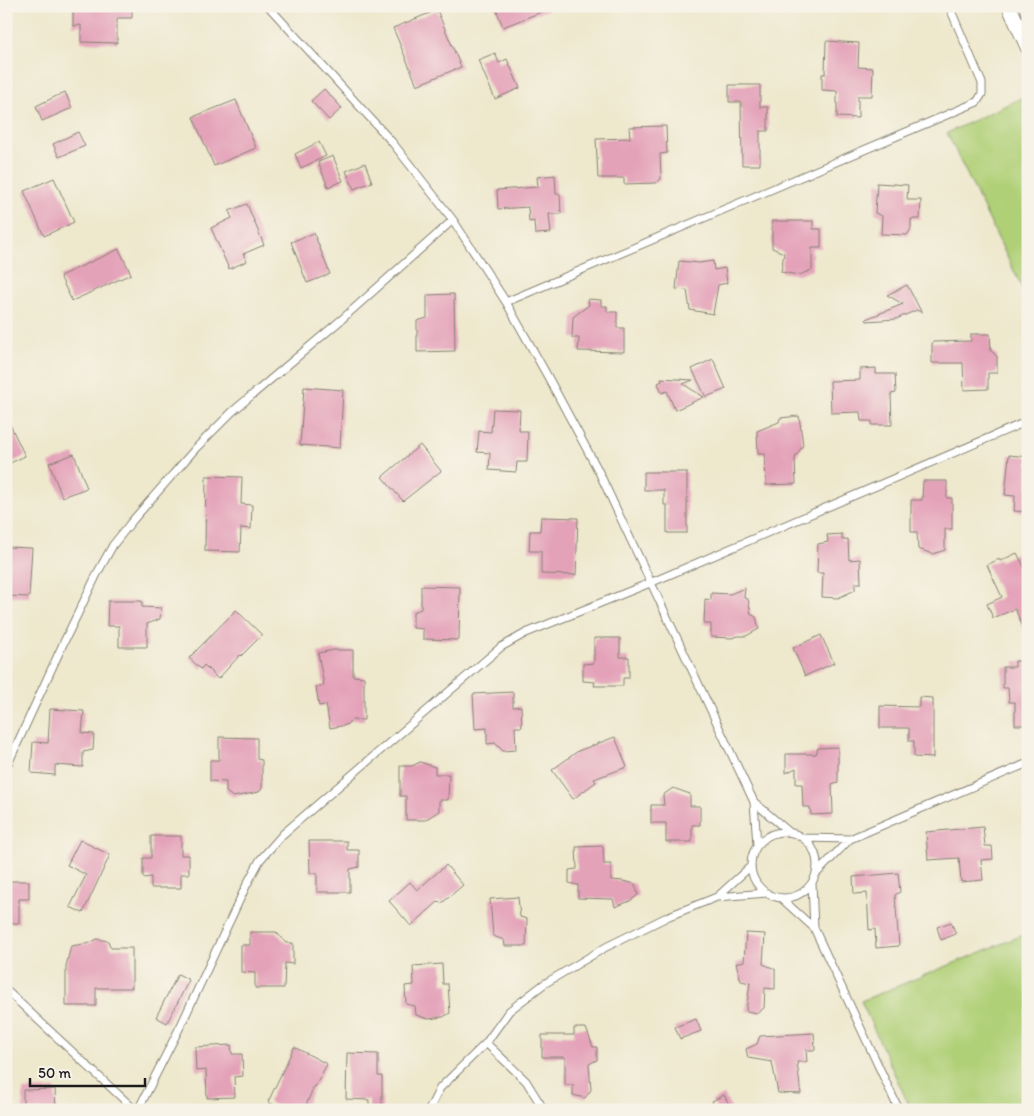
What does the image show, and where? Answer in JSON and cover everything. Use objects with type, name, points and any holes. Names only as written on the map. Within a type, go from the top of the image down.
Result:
[{"type":"street","points":[[1014,8],[1028,48]]},
{"type":"lane","points":[[268,6],[392,142],[453,220],[506,302],[598,470],[754,802],[757,846]]},
{"type":"lane","points":[[506,302],[977,102],[982,94],[982,83],[949,6]]},
{"type":"lane","points":[[6,768],[62,644],[99,570],[113,545],[133,520],[196,448],[232,412],[341,320],[453,220]]},
{"type":"lane","points":[[6,990],[136,1110],[182,1023],[260,860],[283,834],[502,647],[526,633],[650,583],[1028,421]]},
{"type":"lane","points":[[816,874],[850,839],[1028,763]]},
{"type":"lane","points":[[754,802],[789,832]]},
{"type":"lane","points":[[814,928],[782,899],[762,890],[756,881],[751,866],[752,855],[765,838],[782,831],[804,838],[850,839]]},
{"type":"lane","points":[[782,899],[798,895],[806,890],[816,874],[816,855],[804,838]]},
{"type":"lane","points":[[717,897],[751,866]]},
{"type":"lane","points":[[812,883],[814,928],[899,1110]]},
{"type":"lane","points":[[430,1110],[440,1088],[486,1043],[509,1011],[544,984],[606,947],[668,916],[717,897],[767,893]]},
{"type":"lane","points":[[486,1043],[526,1081],[544,1110]]},
{"type":"green space","points":[[1021,98],[1028,104],[1028,300],[947,133]]},
{"type":"green space","points":[[1028,933],[1028,1110],[911,1110],[861,1001]]},
{"type":"building","points":[[73,6],[132,6],[132,18],[117,18],[117,43],[81,42],[81,25],[73,26]]},
{"type":"building","points":[[495,6],[554,6],[554,7],[503,27]]},
{"type":"building","points":[[437,10],[461,67],[417,85],[393,28]]},
{"type":"building","points":[[826,41],[859,43],[858,67],[873,68],[872,96],[858,96],[858,118],[837,117],[837,91],[822,90],[822,74],[825,74]]},
{"type":"building","points":[[495,53],[499,63],[507,59],[520,88],[495,99],[478,60]]},
{"type":"building","points":[[729,85],[760,85],[760,107],[768,107],[768,131],[760,131],[760,165],[742,165],[741,102],[729,102]]},
{"type":"building","points":[[324,89],[342,108],[329,120],[311,101]]},
{"type":"building","points":[[65,92],[72,108],[42,121],[36,106]]},
{"type":"building","points":[[236,100],[256,148],[214,166],[193,117]]},
{"type":"building","points":[[666,126],[667,153],[660,154],[661,179],[656,183],[624,184],[624,178],[598,178],[596,139],[630,138],[629,127]]},
{"type":"building","points":[[78,132],[85,146],[59,157],[53,144]]},
{"type":"building","points":[[319,142],[326,156],[301,168],[295,154]]},
{"type":"building","points":[[333,156],[343,181],[328,187],[318,162]]},
{"type":"building","points":[[365,163],[372,182],[354,189],[346,171]]},
{"type":"building","points":[[555,175],[556,194],[560,194],[561,214],[549,214],[551,233],[535,234],[534,221],[529,222],[528,207],[498,209],[497,190],[538,187],[537,177]]},
{"type":"building","points":[[54,178],[74,222],[44,236],[24,191]]},
{"type":"building","points":[[877,183],[908,185],[907,200],[921,200],[920,219],[911,219],[911,229],[907,235],[881,234],[882,216],[875,213]]},
{"type":"building","points":[[247,204],[264,245],[243,254],[247,261],[229,269],[211,228],[232,218],[229,211]]},
{"type":"building","points":[[772,221],[813,221],[813,229],[821,229],[821,248],[812,248],[812,270],[799,275],[781,272],[784,253],[772,248]]},
{"type":"building","points":[[314,233],[330,274],[307,283],[291,242]]},
{"type":"building","points":[[119,249],[131,274],[72,301],[60,276]]},
{"type":"building","points":[[679,261],[699,263],[713,261],[714,270],[725,268],[727,283],[718,285],[713,314],[690,310],[687,290],[676,289]]},
{"type":"building","points":[[907,285],[922,313],[917,310],[896,319],[867,321],[866,319],[903,304],[887,295]]},
{"type":"building","points":[[454,294],[455,351],[417,352],[417,321],[427,318],[427,295]]},
{"type":"building","points":[[588,299],[601,300],[601,306],[607,306],[607,312],[617,312],[617,328],[624,328],[624,352],[578,351],[579,338],[572,338],[573,317],[589,305]]},
{"type":"building","points":[[971,334],[990,334],[991,351],[997,356],[997,373],[988,373],[988,389],[964,390],[963,363],[932,363],[932,342],[971,341]]},
{"type":"building","points":[[713,359],[726,389],[706,397],[692,369]]},
{"type":"building","points":[[876,368],[876,374],[895,374],[896,393],[891,394],[892,425],[872,425],[872,421],[861,421],[860,412],[831,413],[830,381],[860,380],[860,369]]},
{"type":"building","points":[[661,378],[693,380],[683,384],[704,397],[675,410],[667,391],[662,393],[658,383],[662,381]]},
{"type":"building","points":[[304,387],[343,390],[340,448],[300,445]]},
{"type":"building","points":[[493,409],[520,410],[519,431],[528,431],[527,462],[517,462],[516,472],[489,470],[490,453],[477,452],[479,431],[491,432]]},
{"type":"building","points":[[6,416],[25,456],[6,465]]},
{"type":"building","points":[[799,416],[803,445],[795,458],[796,484],[766,485],[765,454],[758,454],[757,431],[779,422],[780,418]]},
{"type":"building","points":[[420,445],[441,471],[403,501],[382,477]]},
{"type":"building","points":[[74,454],[87,488],[62,497],[49,463]]},
{"type":"building","points":[[1009,455],[1028,457],[1028,512],[1014,511],[1015,496],[1005,495]]},
{"type":"building","points":[[644,472],[687,472],[687,533],[667,533],[667,505],[664,505],[664,490],[644,490]]},
{"type":"building","points":[[206,476],[242,477],[241,504],[252,505],[251,529],[241,528],[240,552],[205,551]]},
{"type":"building","points":[[923,481],[947,481],[947,498],[952,498],[952,529],[945,529],[945,550],[933,554],[918,549],[917,532],[911,532],[911,500],[922,500]]},
{"type":"building","points":[[541,517],[578,518],[576,575],[541,574],[541,551],[529,551],[530,531],[540,531]]},
{"type":"building","points":[[842,534],[842,540],[848,539],[849,560],[860,559],[861,583],[855,583],[855,590],[838,598],[822,597],[823,573],[817,573],[818,544],[828,542],[827,535]]},
{"type":"building","points":[[6,547],[32,548],[29,597],[6,596]]},
{"type":"building","points":[[1017,553],[1028,574],[1028,638],[1015,609],[993,618],[987,604],[1002,597],[987,565]]},
{"type":"building","points":[[421,586],[460,587],[459,640],[423,639],[423,629],[413,628],[413,612],[421,609]]},
{"type":"building","points":[[745,588],[744,598],[748,599],[751,614],[756,617],[759,629],[746,636],[732,638],[711,637],[711,624],[704,624],[705,599],[711,600],[711,593],[730,594]]},
{"type":"building","points":[[108,601],[142,601],[142,607],[161,608],[160,619],[147,624],[147,647],[119,647],[119,626],[107,626]]},
{"type":"building","points":[[236,610],[262,635],[218,679],[204,665],[201,669],[189,658]]},
{"type":"building","points":[[821,635],[834,663],[805,676],[793,648]]},
{"type":"building","points":[[594,638],[620,638],[620,657],[629,657],[629,678],[623,678],[623,686],[594,686],[595,682],[583,681],[583,664],[594,663]]},
{"type":"building","points":[[334,650],[353,650],[353,676],[364,677],[364,720],[351,720],[346,725],[330,728],[326,705],[319,706],[316,687],[324,685],[318,653]]},
{"type":"building","points":[[1015,661],[1028,661],[1028,725],[1015,725],[1015,702],[1009,702],[1008,688],[1003,688],[1003,667],[1015,667]]},
{"type":"building","points":[[513,692],[513,707],[521,706],[522,727],[515,727],[516,750],[503,751],[495,743],[487,744],[487,728],[475,729],[473,694]]},
{"type":"building","points":[[919,697],[933,698],[933,758],[914,757],[914,741],[909,741],[909,728],[880,728],[880,706],[919,707]]},
{"type":"building","points":[[50,709],[84,711],[82,733],[94,734],[93,750],[83,752],[83,767],[55,765],[55,775],[31,773],[33,742],[48,743]]},
{"type":"building","points":[[219,737],[257,738],[257,759],[262,760],[262,788],[259,792],[233,797],[226,792],[226,782],[210,781],[210,760],[219,760]]},
{"type":"building","points":[[615,737],[627,767],[594,779],[596,782],[573,799],[552,770],[578,751]]},
{"type":"building","points":[[838,747],[838,782],[832,784],[833,814],[811,815],[810,807],[803,807],[802,784],[796,784],[796,768],[786,773],[786,754],[816,754],[818,748]]},
{"type":"building","points":[[420,762],[435,767],[435,774],[449,774],[448,800],[439,800],[439,811],[425,820],[406,820],[406,796],[400,796],[400,766],[412,766]]},
{"type":"building","points":[[673,788],[690,794],[690,806],[700,806],[700,825],[692,825],[692,842],[666,842],[666,823],[651,823],[651,805],[664,805],[663,795]]},
{"type":"building","points":[[983,827],[985,846],[992,846],[993,859],[981,860],[983,880],[961,882],[959,858],[928,860],[926,832]]},
{"type":"building","points":[[151,836],[181,836],[181,855],[189,855],[189,874],[181,874],[181,888],[151,888],[151,877],[143,878],[143,858],[151,858]]},
{"type":"building","points":[[80,840],[110,855],[83,913],[70,907],[86,875],[67,865]]},
{"type":"building","points":[[309,841],[347,841],[347,850],[359,850],[359,867],[350,869],[350,892],[317,892],[317,873],[310,873]]},
{"type":"building","points":[[603,846],[604,864],[611,864],[611,880],[635,884],[638,895],[630,901],[615,907],[613,899],[578,898],[578,885],[569,883],[569,870],[577,869],[576,847]]},
{"type":"building","points":[[446,865],[463,885],[441,904],[439,901],[411,926],[389,901],[410,882],[417,890]]},
{"type":"building","points":[[898,873],[900,892],[895,895],[899,946],[876,948],[875,929],[869,930],[867,893],[854,894],[853,877]]},
{"type":"building","points":[[6,881],[29,881],[29,899],[19,899],[19,923],[6,923]]},
{"type":"building","points":[[518,897],[520,917],[527,919],[526,946],[505,946],[504,940],[493,936],[490,899]]},
{"type":"building","points":[[951,922],[956,934],[941,940],[937,927]]},
{"type":"building","points":[[250,932],[276,932],[286,943],[293,943],[293,964],[285,963],[284,988],[255,988],[255,973],[241,972],[241,945],[250,945]]},
{"type":"building","points":[[746,933],[765,934],[763,964],[775,969],[775,989],[765,988],[764,1008],[758,1013],[746,1011],[750,983],[741,981],[736,963],[744,961]]},
{"type":"building","points":[[97,939],[108,941],[111,948],[132,948],[132,988],[96,988],[96,1006],[66,1006],[66,966],[71,946],[90,943]]},
{"type":"building","points":[[442,964],[443,984],[448,984],[450,1013],[443,1017],[428,1019],[416,1015],[415,1006],[406,1004],[405,986],[414,985],[413,966]]},
{"type":"building","points":[[178,974],[189,980],[167,1023],[156,1017]]},
{"type":"building","points":[[696,1019],[701,1031],[680,1039],[675,1027]]},
{"type":"building","points":[[574,1028],[586,1028],[593,1047],[597,1047],[597,1060],[589,1064],[591,1090],[585,1098],[573,1095],[573,1085],[565,1085],[565,1057],[542,1057],[542,1035],[574,1035]]},
{"type":"building","points":[[814,1033],[815,1050],[806,1050],[807,1062],[797,1062],[801,1094],[778,1093],[772,1062],[748,1058],[746,1049],[757,1044],[760,1036]]},
{"type":"building","points":[[231,1045],[232,1054],[242,1054],[243,1076],[234,1077],[235,1097],[207,1098],[206,1070],[196,1071],[195,1047]]},
{"type":"building","points":[[294,1047],[327,1064],[314,1086],[304,1110],[285,1110],[268,1102]]},
{"type":"building","points":[[347,1053],[378,1054],[378,1076],[382,1076],[382,1110],[369,1110],[369,1100],[346,1099]]},
{"type":"building","points":[[55,1089],[56,1110],[23,1110],[23,1090]]},
{"type":"building","points":[[724,1095],[732,1110],[717,1110],[712,1101]]}]
